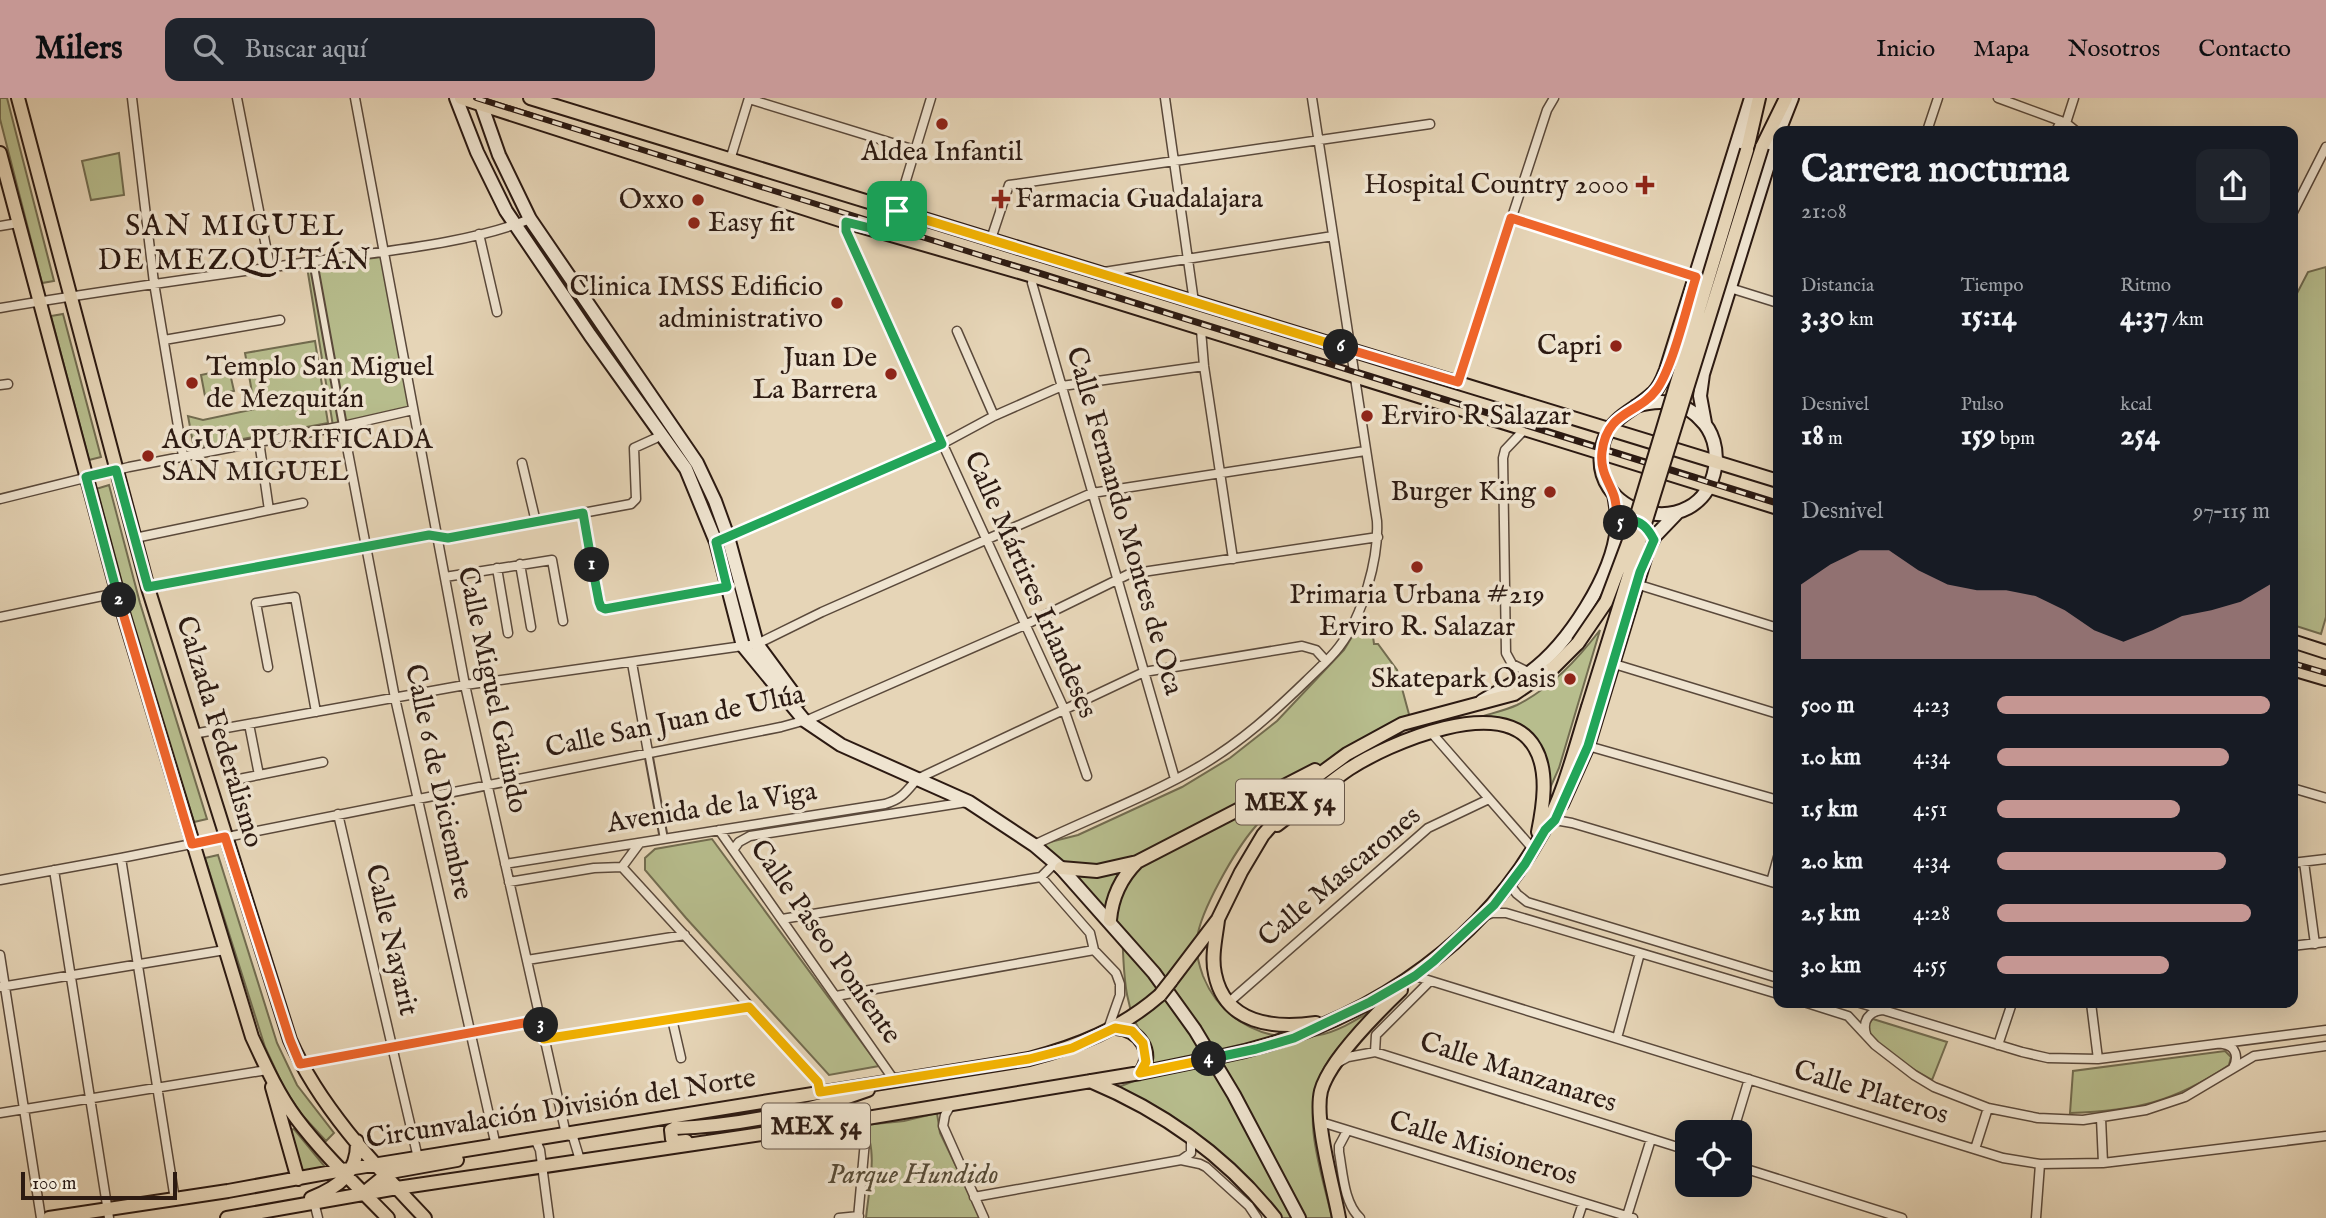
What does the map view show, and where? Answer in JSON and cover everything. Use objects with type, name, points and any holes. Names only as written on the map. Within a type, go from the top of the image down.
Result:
[{"type":"main road","name":"Calzada Federalismo","points":[[18,98],[148,587],[290,1040],[300,1064],[317,1090],[375,1164],[425,1218]]},
{"type":"main road","points":[[722,539],[687,469],[590,335],[515,224],[477,152],[458,98],[480,102],[846,222],[1033,276],[1773,506]]},
{"type":"main road","points":[[530,98],[1773,479]]},
{"type":"main road","points":[[1751,98],[1674,348],[1656,391],[1621,415],[1610,428],[1602,454],[1606,482],[1614,494],[1627,506],[1643,513],[1660,515],[1678,512],[1690,506],[1708,487],[1716,461],[1716,448],[1705,423],[1700,396],[1708,357],[1773,148]]},
{"type":"main road","name":"Circunvalación División del Norte","points":[[49,1218],[109,1213],[375,1164],[1029,1059],[1072,1048],[1111,1030],[1139,1013],[1160,995],[1218,919],[1263,835],[1309,782],[1335,762],[1402,724],[1514,694],[1553,667],[1578,643],[1606,602],[1630,538],[1747,149],[1759,98]]},
{"type":"main road","name":"Circunvalación División del Norte","points":[[227,1218],[364,1193],[849,1121],[1140,1073],[1256,1049],[1294,1038],[1370,1002],[1415,976],[1482,917],[1510,885],[1545,830],[1588,707],[1762,147],[1786,98]]},
{"type":"main road","points":[[1780,126],[1792,98]]},
{"type":"main road","points":[[480,102],[499,155],[530,219],[697,463],[715,501],[722,539],[750,645],[809,722],[841,745],[969,802],[1034,845],[1058,865],[1110,920],[1154,973],[1195,1030],[1234,1095],[1299,1218]]},
{"type":"main road","name":"Calzada Federalismo","points":[[0,153],[117,593],[252,1037],[267,1070],[295,1117],[388,1218]]},
{"type":"main road","points":[[1674,348],[1675,361],[1685,370],[1699,368],[1708,357]]},
{"type":"main road","points":[[1636,406],[1651,401],[1673,403],[1694,413],[1705,423]]},
{"type":"main road","name":"MEX 54","points":[[1478,703],[1530,673],[1566,639],[1587,609],[1606,564],[1617,525],[1614,494]]},
{"type":"main road","name":"MEX 54","points":[[1545,830],[1555,820],[1588,746],[1636,584],[1654,540],[1665,523],[1678,512]]},
{"type":"main road","points":[[1617,525],[1627,520],[1638,522],[1654,540]]},
{"type":"main road","points":[[2298,643],[2326,652]]},
{"type":"main road","points":[[2298,671],[2326,679]]},
{"type":"main road","points":[[1263,835],[1349,769],[1430,732],[1462,724],[1493,724],[1515,730],[1531,741],[1538,753],[1542,773],[1541,815],[1533,849]]},
{"type":"main road","points":[[1058,865],[1097,871],[1137,862],[1335,762]]},
{"type":"main road","points":[[1110,920],[1116,891],[1137,862]]},
{"type":"main road","points":[[1218,919],[1213,957],[1215,975],[1228,1003],[1241,1014],[1267,1025],[1330,1021]]},
{"type":"main road","points":[[1339,1218],[1321,1122],[1322,1088],[1335,1064],[1371,1031],[1415,976]]},
{"type":"main road","points":[[1111,1030],[1132,1031],[1143,1043],[1146,1062],[1140,1073]]},
{"type":"main road","points":[[267,1070],[298,1179]]},
{"type":"main road","points":[[699,1143],[692,1140],[676,1142],[670,1135],[671,1130],[703,1127],[830,1104],[894,1080]]},
{"type":"main road","points":[[1089,1080],[1140,1104],[1190,1135],[1246,1185],[1275,1218]]},
{"type":"main road","points":[[281,1208],[319,1195],[347,1171],[357,1141]]},
{"type":"main road","points":[[364,1193],[386,1175],[396,1171],[463,1158],[496,1146]]},
{"type":"street","points":[[132,98],[154,283],[183,456]]},
{"type":"street","points":[[237,98],[270,267]]},
{"type":"street","name":"Calle Miguel Galindo","points":[[355,98],[465,685],[566,1134],[573,1137],[580,1160]]},
{"type":"street","points":[[730,160],[749,98],[915,150]]},
{"type":"street","points":[[890,233],[932,98]]},
{"type":"street","points":[[1165,98],[1194,302]]},
{"type":"street","points":[[1034,845],[1175,779],[1241,740],[1274,712],[1340,646],[1369,583],[1378,537],[1312,98]]},
{"type":"street","points":[[1458,382],[1547,110],[1554,98]]},
{"type":"street","points":[[1929,126],[1938,98]]},
{"type":"street","points":[[1998,98],[2069,126]]},
{"type":"street","points":[[2060,126],[2074,98]]},
{"type":"street","points":[[991,239],[1009,185],[1430,124]]},
{"type":"street","points":[[2298,202],[2326,147]]},
{"type":"street","points":[[1511,218],[1696,277]]},
{"type":"street","points":[[0,308],[154,283],[384,251],[478,234],[530,219]]},
{"type":"street","name":"Calle Mártires Irlandeses","points":[[846,222],[848,237],[1064,709],[1087,776]]},
{"type":"street","points":[[0,226],[18,223]]},
{"type":"street","points":[[478,234],[497,312]]},
{"type":"street","points":[[1101,272],[1333,236]]},
{"type":"street","points":[[313,261],[342,426]]},
{"type":"street","name":"Calle Fernando Montes de Oca","points":[[1033,276],[1032,283],[1175,779]]},
{"type":"street","points":[[1730,288],[1773,301]]},
{"type":"street","points":[[164,340],[280,320]]},
{"type":"street","points":[[1201,330],[1233,559]]},
{"type":"street","points":[[957,331],[994,416]]},
{"type":"street","points":[[722,539],[942,444],[994,416],[1062,386],[1204,366]]},
{"type":"street","points":[[0,499],[116,470],[413,410]]},
{"type":"street","name":"Calle 6 de Diciembre","points":[[342,426],[395,698],[496,1146]]},
{"type":"street","points":[[1524,430],[1505,450],[1503,458],[1506,653],[1513,664],[1530,673]]},
{"type":"street","points":[[148,587],[429,535],[448,538],[634,503],[634,448],[656,438]]},
{"type":"street","points":[[259,441],[269,510]]},
{"type":"street","points":[[192,734],[465,685],[750,645],[1092,493],[1365,451]]},
{"type":"street","points":[[522,463],[536,522]]},
{"type":"street","points":[[135,538],[303,503]]},
{"type":"street","points":[[583,513],[601,607],[605,609],[734,585]]},
{"type":"street","name":"Calle San Juan de Ulúa","points":[[0,880],[809,722],[1027,624],[1129,574],[1378,537]]},
{"type":"street","points":[[444,577],[552,560],[563,621]]},
{"type":"street","points":[[520,565],[531,627]]},
{"type":"street","points":[[497,568],[508,633]]},
{"type":"street","points":[[1636,584],[1773,626]]},
{"type":"street","points":[[0,617],[117,593]]},
{"type":"street","points":[[268,667],[256,603],[295,597],[316,712]]},
{"type":"street","name":"Avenida de la Viga","points":[[505,864],[885,804],[906,794],[917,779],[1144,673],[1302,646],[1316,650],[1326,661]]},
{"type":"street","points":[[632,663],[664,839]]},
{"type":"street","points":[[1611,663],[1773,712]]},
{"type":"street","points":[[249,724],[259,775]]},
{"type":"street","points":[[1430,732],[1533,849]]},
{"type":"street","points":[[1588,746],[1773,799]]},
{"type":"street","points":[[239,779],[323,762]]},
{"type":"street","points":[[2298,790],[2326,798]]},
{"type":"street","name":"Calle Mascarones","points":[[1228,1003],[1427,828],[1489,799]]},
{"type":"street","name":"Avenida de la Viga","points":[[733,850],[739,842],[750,836],[969,802]]},
{"type":"street","name":"Calle Nayarit","points":[[338,814],[418,1158]]},
{"type":"street","points":[[1555,820],[1773,883]]},
{"type":"street","name":"Calle Paseo Poniente","points":[[719,830],[894,1080]]},
{"type":"street","points":[[622,867],[639,844]]},
{"type":"street","points":[[121,858],[175,1200]]},
{"type":"street","points":[[2298,862],[2326,859]]},
{"type":"street","points":[[2304,862],[2315,944]]},
{"type":"street","points":[[782,919],[1041,877],[1058,865]]},
{"type":"street","points":[[509,882],[594,868],[622,867],[818,1082],[820,1092]]},
{"type":"street","points":[[54,870],[109,1213]]},
{"type":"street","points":[[1041,877],[1090,933],[1094,950],[1112,968],[1120,984],[1120,995],[1111,1030]]},
{"type":"street","points":[[1510,885],[1527,902],[1773,977]]},
{"type":"street","points":[[1482,917],[1492,913],[1506,913],[1773,992]]},
{"type":"street","points":[[527,960],[685,935]]},
{"type":"street","points":[[2298,945],[2326,942]]},
{"type":"street","points":[[2,986],[225,950]]},
{"type":"street","points":[[836,996],[1094,950]]},
{"type":"street","points":[[1617,1038],[1640,953]]},
{"type":"street","points":[[1689,967],[1694,953]]},
{"type":"street","points":[[0,955],[2,986],[41,1218]]},
{"type":"street","name":"Calle Plateros","points":[[1415,976],[2003,1158],[2040,1164],[2104,1163],[2326,1136]]},
{"type":"street","points":[[1375,1052],[1371,1031],[1430,981]]},
{"type":"street","points":[[544,1039],[749,1007]]},
{"type":"street","points":[[1823,1008],[1848,1016],[1866,1036],[1914,1075],[1934,1087],[1988,1108],[2038,1118],[2101,1118],[2134,1113],[2168,1103],[2203,1087],[2244,1060],[2264,1053],[2326,1046]]},
{"type":"street","points":[[1879,1008],[2048,1058],[2098,1059],[2326,1030]]},
{"type":"street","points":[[1998,1045],[2010,1008]]},
{"type":"street","points":[[2092,1008],[2098,1059]]},
{"type":"street","points":[[1866,1036],[1864,1027],[1869,1015],[1877,1010],[1886,1010]]},
{"type":"street","points":[[672,1019],[681,1058]]},
{"type":"street","points":[[300,1064],[540,1020]]},
{"type":"street","points":[[2217,1044],[2230,1046],[2235,1052],[2233,1068]]},
{"type":"street","name":"Calle Manzanares","points":[[1335,1064],[1348,1057],[1375,1052],[1675,1146]]},
{"type":"street","points":[[0,1113],[267,1070]]},
{"type":"street","points":[[1737,1120],[1749,1079]]},
{"type":"street","points":[[951,1103],[943,1126],[984,1218]]},
{"type":"street","points":[[1975,1149],[1988,1108]]},
{"type":"street","points":[[2101,1118],[2104,1163]]},
{"type":"street","points":[[839,1218],[858,1217],[865,1141],[849,1121]]},
{"type":"street","name":"Calle Misioneros","points":[[1321,1122],[1630,1217]]},
{"type":"street","points":[[1348,1131],[1339,1146],[1339,1152],[1349,1202],[1360,1218]]},
{"type":"street","points":[[974,1197],[1181,1160],[1188,1156],[1192,1148],[1190,1135]]},
{"type":"street","points":[[535,1139],[540,1150],[550,1218]]},
{"type":"street","points":[[1630,1217],[1650,1139]]},
{"type":"street","points":[[1181,1160],[1206,1167],[1249,1206],[1257,1218]]},
{"type":"street","points":[[2036,1218],[2040,1164]]},
{"type":"street","points":[[1752,1171],[1902,1218]]},
{"type":"street","points":[[314,1202],[318,1218]]},
{"type":"street","points":[[1578,1218],[1583,1203]]},
{"type":"green space","points":[[0,98],[7,98],[54,281],[42,283],[0,119]]},
{"type":"green space","points":[[119,153],[124,195],[91,200],[82,161]]},
{"type":"green space","points":[[381,257],[411,410],[333,426],[307,267]]},
{"type":"green space","points":[[2326,267],[2326,617],[2321,634],[2298,627],[2298,291],[2308,272]]},
{"type":"green space","points":[[63,314],[101,457],[89,460],[51,316]]},
{"type":"green space","points":[[315,341],[328,423],[199,447],[193,443],[188,416],[203,420],[255,409],[245,353]]},
{"type":"green space","points":[[229,369],[234,391],[205,396],[201,375]]},
{"type":"green space","points":[[109,485],[140,603],[207,819],[194,822],[126,606],[96,489]]},
{"type":"green space","points":[[1372,629],[1374,644],[1378,644],[1397,670],[1410,718],[1309,776],[1273,806],[1247,837],[1229,865],[1205,913],[1197,939],[1199,963],[1211,992],[1235,1018],[1266,1033],[1283,1037],[1319,1035],[1351,1023],[1381,1005],[1332,1055],[1315,1091],[1315,1146],[1332,1218],[1278,1218],[1257,1192],[1116,1088],[1139,1079],[1146,1039],[1138,1028],[1128,1001],[1122,929],[1038,845],[1078,835],[1182,787],[1230,758],[1277,721],[1344,650],[1356,630]]},
{"type":"green space","points":[[1600,630],[1559,768],[1547,795],[1538,746],[1532,735],[1524,727],[1512,722],[1474,719],[1517,705],[1541,690],[1573,662]]},
{"type":"green space","points":[[712,839],[879,1066],[829,1075],[645,870],[645,858],[655,849]]},
{"type":"green space","points":[[218,855],[277,1043],[297,1085],[334,1133],[326,1141],[303,1116],[285,1090],[265,1047],[205,858]]},
{"type":"green space","points":[[1873,1019],[1947,1042],[1932,1080],[1894,1057],[1876,1041],[1866,1025]]},
{"type":"green space","points":[[2225,1051],[2231,1057],[2229,1065],[2172,1096],[2134,1107],[2070,1113],[2073,1071]]},
{"type":"green space","name":"Parque Hundido","points":[[937,1113],[940,1133],[981,1218],[866,1218],[872,1159],[865,1125],[904,1121]]},
{"type":"green space","points":[[294,1129],[326,1168],[300,1172],[288,1131]]},
{"type":"railway","points":[[476,98],[1773,502]]},
{"type":"railway","points":[[2298,665],[2326,673]]},
{"type":"place","name":"Aldea Infantil","points":[[942,124]]},
{"type":"place","name":"Hospital Country 2000","points":[[1645,185]]},
{"type":"place","name":"Farmacia Guadalajara","points":[[1001,199]]},
{"type":"place","name":"Oxxo","points":[[698,200]]},
{"type":"place","name":"Easy fit","points":[[694,223]]},
{"type":"place","name":"Clinica IMSS Edificio administrativo","points":[[837,303]]},
{"type":"place","name":"Capri","points":[[1616,346]]},
{"type":"place","name":"Juan De La Barrera","points":[[891,374]]},
{"type":"place","name":"Templo San Miguel de Mezquitán","points":[[192,383]]},
{"type":"place","name":"Erviro R Salazar","points":[[1367,416]]},
{"type":"place","name":"AGUA PURIFICADA SAN MIGUEL","points":[[148,456]]},
{"type":"place","name":"Burger King","points":[[1550,492]]},
{"type":"place","name":"Primaria Urbana #219 Erviro R. Salazar","points":[[1417,567]]},
{"type":"place","name":"Skatepark Oasis","points":[[1570,679]]},
{"type":"district","name":"SAN MIGUEL DE MEZQUITÁN","points":[[235,244]]},
{"type":"route","points":[[897,211],[1458,382],[1511,218],[1696,277],[1674,348],[1656,391],[1621,415],[1604,441],[1602,468],[1606,482],[1614,494],[1617,525],[1627,520],[1638,522],[1654,540],[1640,572],[1588,746],[1555,820],[1545,830],[1525,864],[1494,905],[1457,941],[1415,976],[1370,1002],[1294,1038],[1256,1049],[1140,1073],[1145,1068],[1147,1056],[1143,1043],[1132,1031],[1115,1028],[1072,1048],[1029,1059],[820,1092],[818,1082],[749,1007],[544,1039],[540,1020],[300,1064],[225,837],[192,844],[121,606],[86,477],[116,470],[148,587],[429,535],[448,538],[583,513],[601,607],[605,609],[727,587],[716,542],[942,444],[845,227],[846,222],[890,233],[897,211]]}]
